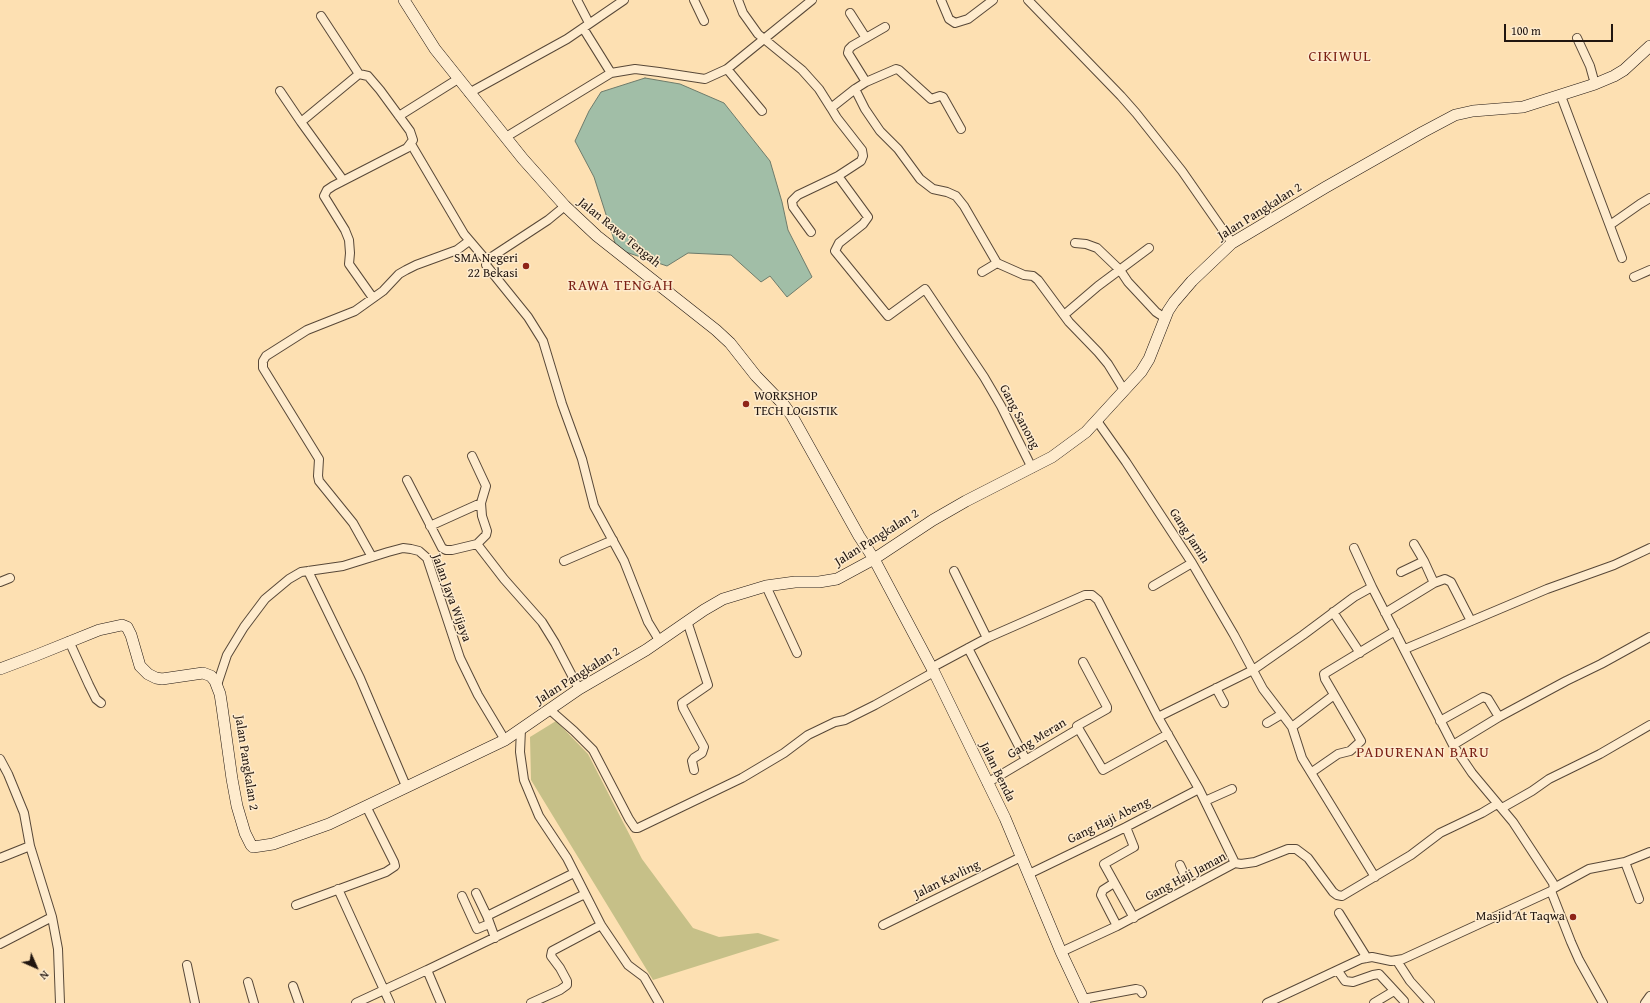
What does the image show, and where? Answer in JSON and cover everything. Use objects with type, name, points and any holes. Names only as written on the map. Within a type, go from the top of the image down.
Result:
[{"type":"street","name":"Jalan Rawa Tengah","points":[[404,0],[435,50],[458,80],[564,206],[597,236],[716,330],[730,343],[756,376],[784,405],[799,428],[817,462],[874,559]]},
{"type":"street","points":[[577,0],[586,25],[611,73]]},
{"type":"street","points":[[469,93],[567,39],[624,0]]},
{"type":"street","points":[[694,0],[704,21]]},
{"type":"street","points":[[738,0],[743,13],[763,39],[802,70],[819,89],[837,118],[862,150],[863,156],[861,161],[838,176],[798,196],[792,201],[794,207],[811,232]]},
{"type":"street","points":[[506,137],[611,73],[635,70],[705,79],[727,69],[812,0]]},
{"type":"street","points":[[941,0],[949,19],[956,23],[968,19],[993,0]]},
{"type":"street","points":[[1028,0],[1136,113],[1182,171],[1232,243]]},
{"type":"street","points":[[850,13],[866,38]]},
{"type":"street","points":[[321,16],[358,74],[369,77],[399,116],[412,136],[411,144],[469,241],[487,260],[486,265],[488,268],[528,317],[543,341],[562,404],[582,459],[594,506],[624,561],[648,622],[659,640]]},
{"type":"street","points":[[866,82],[848,53],[852,46],[885,26]]},
{"type":"street","points":[[1577,38],[1590,66],[1596,84]]},
{"type":"street","name":"Jalan Pangkalan 2","points":[[217,685],[222,707],[237,806],[248,841],[253,847],[260,846],[284,840],[329,824],[505,740],[579,689],[617,668],[687,621],[723,599],[766,586],[819,582],[837,579],[874,559],[933,520],[994,486],[1052,457],[1064,449],[1097,421],[1141,372],[1149,359],[1165,318],[1174,302],[1192,281],[1232,243],[1333,183],[1455,115],[1488,109],[1523,107],[1596,84],[1624,70],[1650,46]]},
{"type":"street","points":[[727,69],[762,111]]},
{"type":"street","points":[[831,108],[866,82],[896,69],[899,70],[931,100],[940,96],[943,97],[960,129]]},
{"type":"street","points":[[301,122],[358,74]]},
{"type":"street","points":[[399,116],[458,80]]},
{"type":"street","points":[[855,89],[865,109],[880,131],[903,155],[920,178],[933,189],[947,192],[956,196],[964,206],[997,263],[1024,275],[1033,276],[1038,280],[1064,315],[1108,364],[1124,390]]},
{"type":"street","points":[[280,91],[344,180]]},
{"type":"street","points":[[1561,96],[1622,258]]},
{"type":"street","points":[[374,298],[349,264],[350,250],[345,230],[324,196],[327,190],[407,148],[411,144]]},
{"type":"street","name":"Gang Sanong","points":[[838,176],[868,217],[862,224],[839,243],[835,251],[888,316],[925,288],[1002,406],[1032,468]]},
{"type":"street","points":[[1610,226],[1650,198]]},
{"type":"street","points":[[487,260],[548,220],[564,206]]},
{"type":"street","points":[[372,557],[353,523],[319,481],[319,459],[262,364],[266,356],[289,340],[308,330],[356,311],[374,298],[399,274],[416,265],[457,250],[469,241]]},
{"type":"street","points":[[1075,243],[1086,244],[1097,248],[1120,270],[1128,282],[1156,312],[1165,318]]},
{"type":"street","points":[[1064,315],[1149,248]]},
{"type":"street","points":[[982,272],[997,263]]},
{"type":"street","points":[[1634,277],[1650,270]]},
{"type":"street","name":"Gang Jamin","points":[[1097,421],[1126,462],[1192,563],[1263,689],[1292,727]]},
{"type":"street","points":[[407,480],[442,548],[452,550],[477,544],[486,535],[487,531],[482,516],[480,503],[486,486],[472,456]]},
{"type":"street","points":[[430,526],[480,503]]},
{"type":"street","points":[[564,561],[613,540]]},
{"type":"street","points":[[477,544],[504,579],[542,622],[555,643],[579,689]]},
{"type":"street","points":[[1414,544],[1434,583]]},
{"type":"street","name":"Jalan Jaya Wijaya","points":[[217,685],[227,655],[254,613],[266,599],[289,579],[301,572],[343,566],[403,548],[419,551],[427,558],[460,658],[478,695],[505,740]]},
{"type":"street","points":[[1354,548],[1385,613],[1453,745],[1472,773],[1500,806],[1553,883],[1553,889],[1579,960],[1603,1003]]},
{"type":"street","points":[[1405,650],[1547,589],[1614,565],[1650,548]]},
{"type":"street","name":"Jalan Benda","points":[[874,559],[932,670],[1005,818],[1061,952],[1084,1001]]},
{"type":"street","points":[[1401,572],[1424,561]]},
{"type":"street","points":[[1153,586],[1192,563]]},
{"type":"street","points":[[308,571],[360,678],[406,786]]},
{"type":"street","points":[[954,571],[987,638]]},
{"type":"street","points":[[0,582],[10,578]]},
{"type":"street","points":[[1385,613],[1434,583],[1445,579],[1451,582],[1471,621]]},
{"type":"street","points":[[766,586],[797,653]]},
{"type":"street","points":[[1158,717],[1253,670],[1333,612],[1372,587]]},
{"type":"street","points":[[550,710],[593,750],[629,819],[635,828],[638,828],[742,778],[784,753],[808,735],[835,722],[845,720],[875,705],[987,638],[1085,595],[1092,595],[1098,600],[1158,717],[1199,789],[1235,863]]},
{"type":"street","points":[[1333,612],[1360,653]]},
{"type":"street","points":[[687,621],[708,685],[682,703],[683,708],[704,747],[702,753],[692,761],[694,770]]},
{"type":"street","points":[[0,669],[105,628],[122,625],[127,628],[131,635],[140,666],[148,674],[162,679],[203,673],[211,676],[217,685]]},
{"type":"street","points":[[1312,772],[1338,754],[1350,751],[1361,741],[1325,679],[1324,674],[1395,631]]},
{"type":"street","points":[[1453,745],[1499,717],[1650,637]]},
{"type":"street","points":[[69,641],[96,699],[101,703]]},
{"type":"street","points":[[968,648],[1026,760]]},
{"type":"street","name":"Gang Meran","points":[[987,782],[1078,729],[1077,724],[1107,709],[1084,662]]},
{"type":"street","points":[[1216,688],[1224,703]]},
{"type":"street","points":[[1334,695],[1292,727],[1300,753],[1375,877]]},
{"type":"street","points":[[1440,721],[1483,697],[1488,700],[1499,717]]},
{"type":"street","points":[[1267,723],[1282,714]]},
{"type":"street","name":"Gang Haji Jaman","points":[[1061,952],[1134,918],[1235,863],[1241,864],[1255,862],[1288,849],[1296,849],[1308,858],[1337,896],[1342,896],[1425,846],[1440,833],[1532,791],[1549,779],[1600,754],[1650,725]]},
{"type":"street","points":[[521,729],[522,771],[539,816],[561,848],[601,925],[628,965],[644,977],[659,1003]]},
{"type":"street","points":[[1078,729],[1103,770],[1168,734]]},
{"type":"street","points":[[0,759],[8,774],[24,813],[30,846],[52,917],[58,949],[60,1003]]},
{"type":"street","name":"Gang Haji Abeng","points":[[1029,874],[1126,827],[1199,789]]},
{"type":"street","points":[[1205,801],[1232,789]]},
{"type":"street","points":[[296,905],[386,872],[395,866],[366,806]]},
{"type":"street","points":[[1126,827],[1134,847],[1104,864],[1134,918]]},
{"type":"street","points":[[0,858],[30,846]]},
{"type":"street","points":[[1267,1003],[1286,999],[1338,971],[1367,958],[1372,957],[1397,961],[1424,950],[1553,889],[1589,869],[1625,862],[1650,852]]},
{"type":"street","name":"Jalan Kavling","points":[[883,925],[1021,858]]},
{"type":"street","points":[[1625,862],[1639,899]]},
{"type":"street","points":[[1180,865],[1190,887]]},
{"type":"street","points":[[462,896],[477,929],[488,920],[574,873]]},
{"type":"street","points":[[1114,883],[1103,890],[1101,895],[1117,926]]},
{"type":"street","points":[[338,889],[390,1003]]},
{"type":"street","points":[[476,893],[495,938]]},
{"type":"street","points":[[356,1003],[585,894]]},
{"type":"street","points":[[1339,913],[1367,958]]},
{"type":"street","points":[[0,944],[52,917]]},
{"type":"street","points":[[531,1003],[560,990],[567,985],[560,968],[551,956],[552,951],[601,925]]},
{"type":"street","points":[[1397,961],[1410,980],[1430,1003]]},
{"type":"street","points":[[187,965],[196,1003]]},
{"type":"street","points":[[427,970],[441,1003]]},
{"type":"street","points":[[1338,971],[1345,981],[1353,982],[1379,974],[1404,1001]]},
{"type":"street","points":[[248,982],[254,1003]]},
{"type":"street","points":[[293,986],[299,1003]]},
{"type":"street","points":[[1084,1001],[1136,989],[1140,990],[1142,993]]},
{"type":"street","points":[[1374,1003],[1394,991]]},
{"type":"street","points":[[1645,1003],[1650,996]]},
{"type":"shaded area","points":[[645,78],[680,84],[724,103],[770,161],[782,202],[788,230],[812,277],[787,297],[770,276],[761,282],[731,255],[688,253],[667,266],[617,249],[594,177],[575,141],[589,111],[601,92]]},
{"type":"shaded area","points":[[556,721],[588,754],[642,859],[693,928],[719,937],[758,933],[780,940],[653,980],[531,780],[530,737]]},
{"type":"place","name":"SMA Negeri 22 Bekasi","points":[[526,266]]},
{"type":"place","name":"WORKSHOP TECH LOGISTIK","points":[[746,404]]},
{"type":"place","name":"Masjid At Taqwa","points":[[1573,917]]},
{"type":"district","name":"CIKIWUL","points":[[1340,57]]},
{"type":"district","name":"RAWA TENGAH","points":[[621,286]]},
{"type":"district","name":"PADURENAN BARU","points":[[1423,753]]}]
